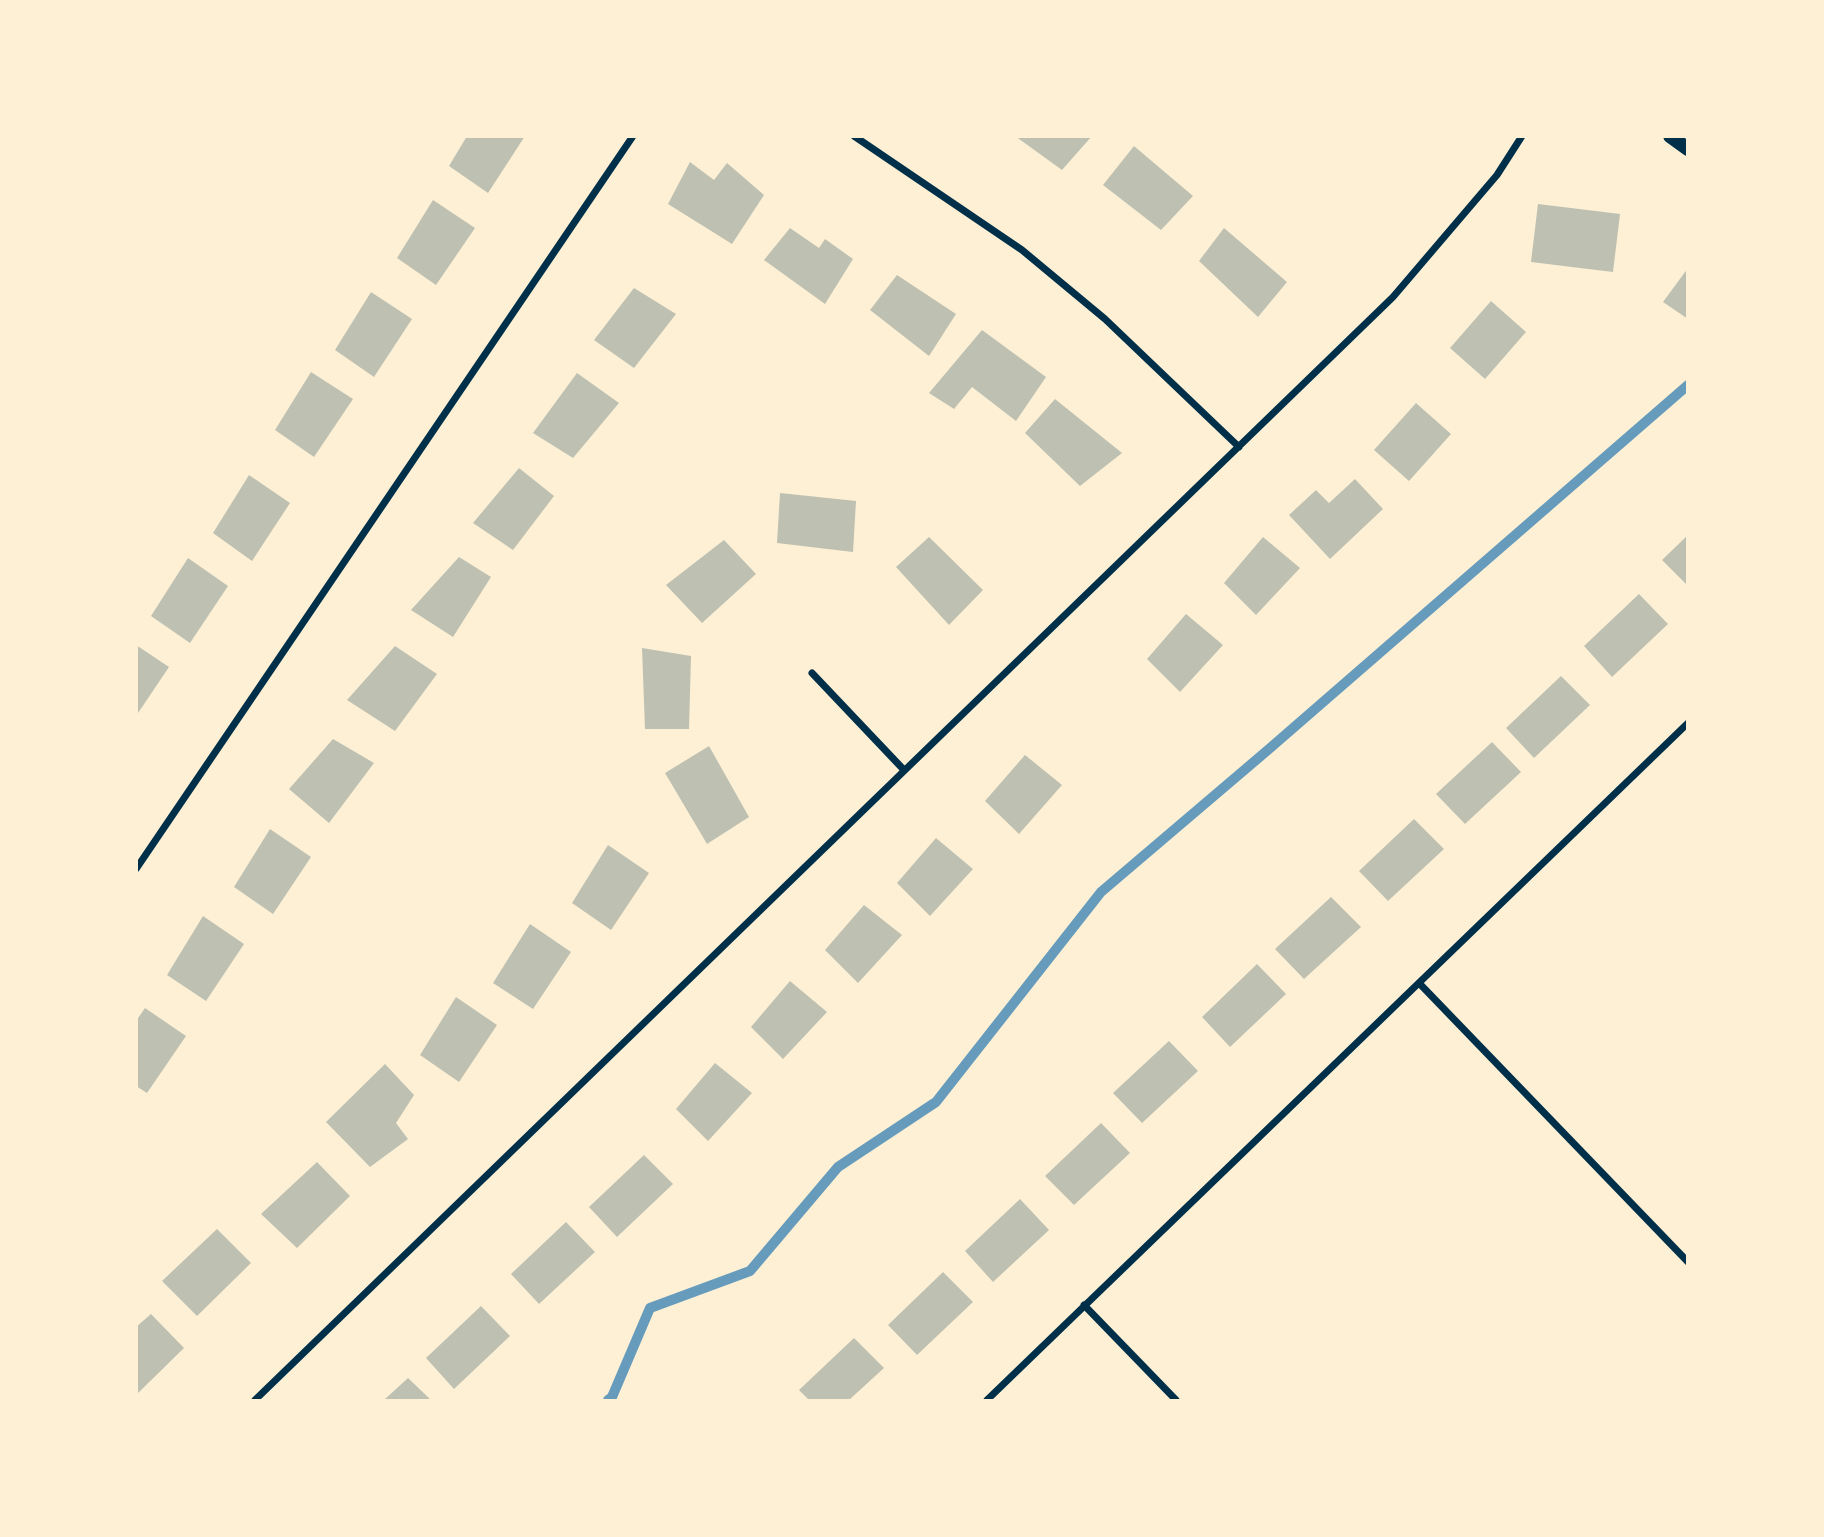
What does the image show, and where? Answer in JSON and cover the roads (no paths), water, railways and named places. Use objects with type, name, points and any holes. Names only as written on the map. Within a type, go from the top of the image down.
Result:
[{"type":"main road","points":[[1670,136],[1688,149]]},
{"type":"street","points":[[136,869],[633,136]]},
{"type":"street","points":[[854,136],[1022,250],[1105,319],[1239,447]]},
{"type":"street","points":[[255,1401],[1393,297],[1497,175],[1522,136]]},
{"type":"street","points":[[812,673],[905,770]]},
{"type":"street","points":[[987,1401],[1688,723]]},
{"type":"street","points":[[1419,983],[1688,1262]]},
{"type":"street","points":[[1084,1305],[1175,1401]]},
{"type":"waterway","points":[[608,1400],[612,1397],[650,1308],[750,1271],[838,1167],[936,1102],[1101,892],[1688,385]]}]
